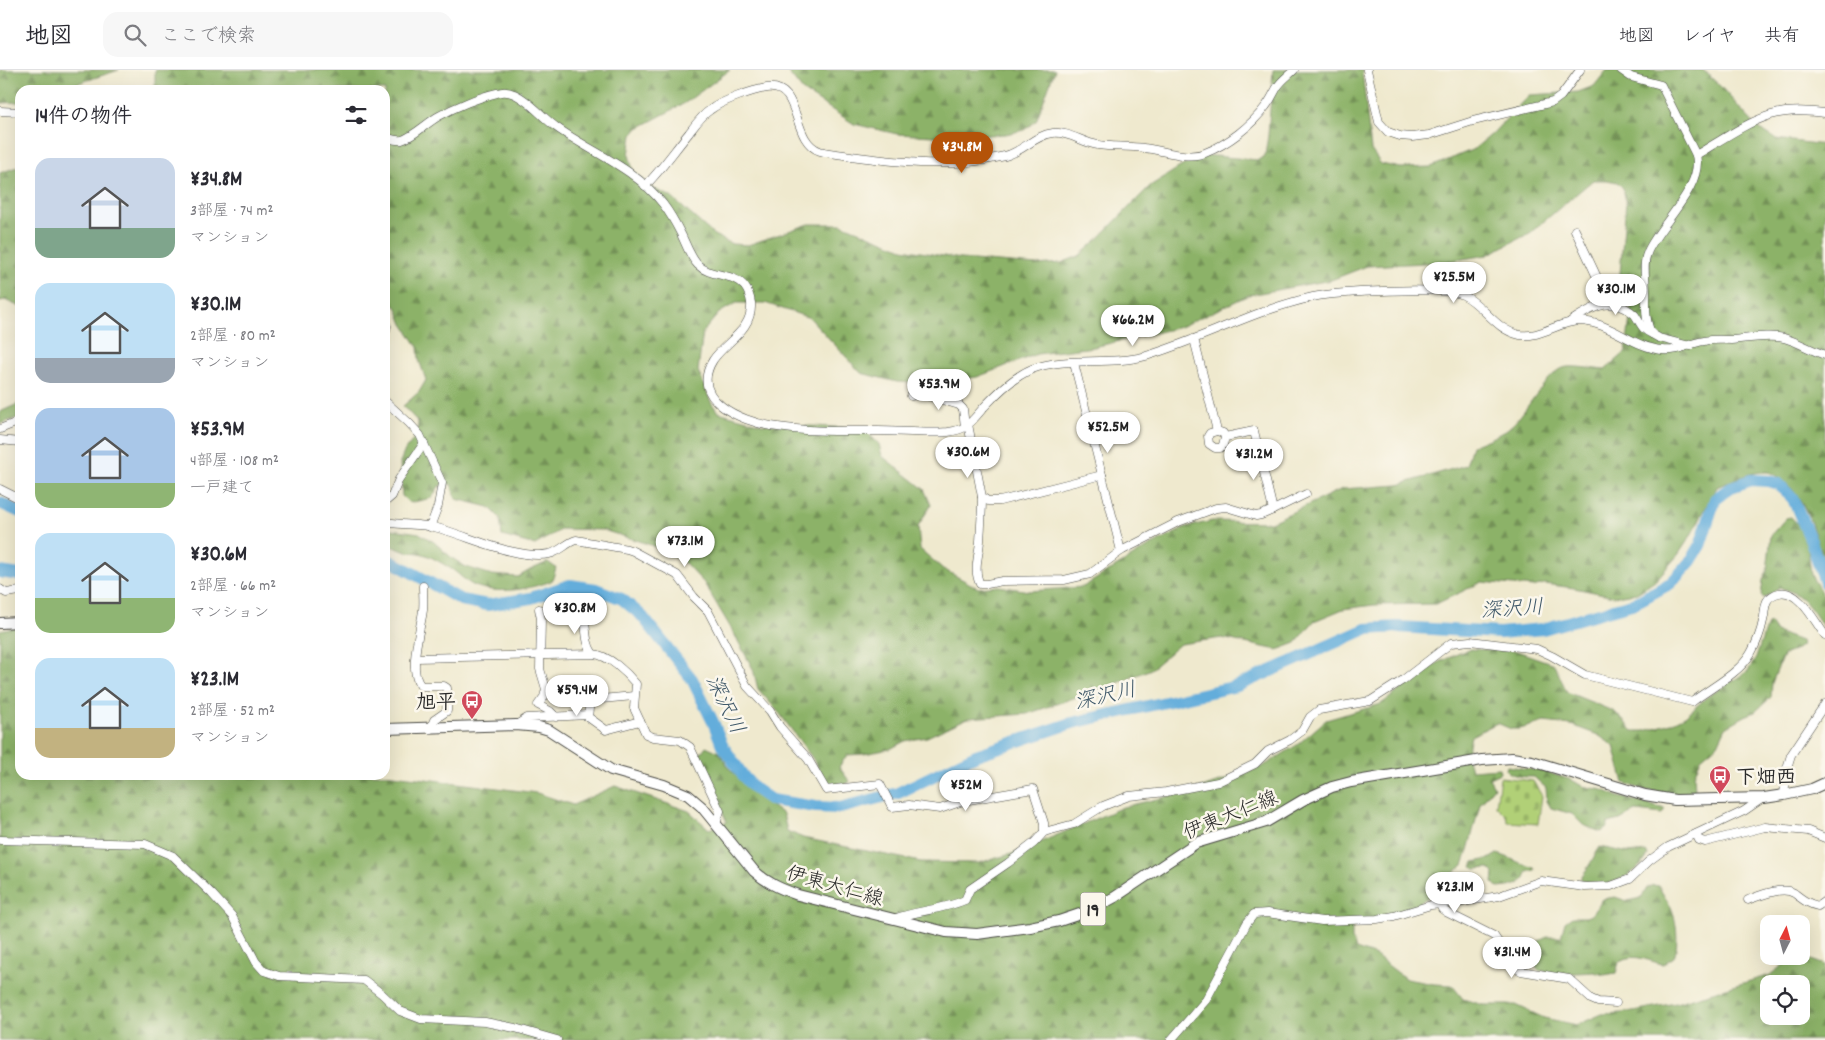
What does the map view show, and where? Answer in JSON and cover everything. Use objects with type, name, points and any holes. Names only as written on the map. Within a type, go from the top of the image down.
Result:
[{"type":"main road","points":[[0,623],[15,622]]},
{"type":"main road","name":"伊東大仁線","points":[[390,729],[516,725],[549,730],[611,770],[664,785],[696,800],[754,871],[770,884],[798,895],[946,932],[961,934],[992,932],[1059,921],[1089,911],[1150,875],[1196,843],[1266,822],[1303,800],[1332,787],[1351,782],[1482,760],[1512,758],[1532,761],[1645,795],[1675,800],[1784,796],[1812,789],[1825,783]]},
{"type":"street","points":[[645,186],[660,171],[672,152],[710,110],[752,91],[770,88],[781,90],[790,99],[795,108],[803,136],[810,145],[819,151],[874,159],[916,162],[973,162],[1008,155],[1041,136],[1053,133],[1063,134],[1097,145],[1145,148],[1172,153],[1202,154],[1231,139],[1260,114],[1268,104],[1278,85],[1294,70]]},
{"type":"street","points":[[1367,70],[1379,122],[1388,132],[1412,137],[1429,135],[1473,121],[1553,102],[1561,96],[1580,70]]},
{"type":"street","points":[[1621,70],[1631,77],[1660,85],[1696,155],[1698,166],[1694,181],[1646,256],[1646,314],[1652,334]]},
{"type":"street","points":[[390,138],[401,140],[409,137],[444,113],[496,93],[506,92],[518,96],[561,131],[623,167],[662,204],[674,221],[696,264],[709,272],[736,279],[746,288],[751,308],[746,324],[711,363],[708,373],[708,386],[719,406],[728,412],[767,425],[810,430],[950,432],[967,425],[1018,376],[1041,366],[1146,356],[1272,309],[1328,294],[1426,291],[1459,294],[1466,296],[1505,330],[1526,336],[1570,322],[1592,308],[1609,303],[1620,305],[1634,313],[1644,331],[1659,338],[1690,346]]},
{"type":"street","points":[[0,111],[15,112]]},
{"type":"street","points":[[1696,155],[1728,136],[1772,115],[1791,112],[1825,113]]},
{"type":"street","points":[[1575,230],[1609,303]]},
{"type":"street","points":[[1570,322],[1590,322],[1601,325],[1655,350],[1674,351],[1704,341],[1776,337],[1784,338],[1825,355]]},
{"type":"street","points":[[1194,339],[1217,430],[1223,433],[1225,438],[1220,448],[1209,444],[1208,436],[1217,430]]},
{"type":"street","points":[[1074,363],[1120,551]]},
{"type":"street","points":[[911,396],[922,394],[963,409],[982,497],[980,544],[977,557],[980,584],[1002,580],[1064,580],[1090,574],[1120,551],[1184,520],[1216,508],[1226,507],[1261,516],[1306,494]]},
{"type":"street","points":[[390,406],[409,423],[424,443],[432,465],[442,483],[438,506],[430,527]]},
{"type":"street","points":[[0,429],[15,423]]},
{"type":"street","points":[[1225,438],[1254,431],[1273,510]]},
{"type":"street","points":[[0,440],[15,442]]},
{"type":"street","points":[[390,498],[399,479],[424,443]]},
{"type":"street","points":[[982,497],[988,501],[1000,501],[1102,475]]},
{"type":"street","points":[[0,489],[15,496]]},
{"type":"street","points":[[390,523],[430,527],[528,554],[548,554],[556,552],[571,541],[585,540],[627,549],[677,576],[708,611],[747,686],[808,758],[826,790],[882,785],[892,807],[909,805],[940,809],[963,801],[1033,788],[1044,823],[1044,832]]},
{"type":"street","points":[[423,586],[424,607],[417,639],[416,658],[419,684],[424,686],[444,686],[447,688],[447,711],[434,720],[430,729]]},
{"type":"street","points":[[0,600],[3,591]]},
{"type":"street","points":[[894,919],[907,914],[956,904],[965,900],[970,889],[1034,843],[1044,832],[1074,824],[1103,806],[1129,796],[1166,792],[1218,782],[1256,764],[1268,750],[1290,740],[1302,730],[1310,717],[1319,710],[1370,701],[1403,680],[1451,643],[1470,641],[1537,649],[1584,675],[1692,702],[1734,673],[1751,654],[1763,621],[1767,601],[1774,594],[1782,592],[1792,593],[1825,634]]},
{"type":"street","points":[[579,602],[585,622],[588,645],[593,654]]},
{"type":"street","points":[[539,609],[541,619],[540,669],[546,689],[544,697],[538,705],[550,711],[556,717]]},
{"type":"street","points":[[416,658],[593,654],[603,656],[632,679],[637,687],[634,696],[634,708],[644,732],[648,736],[676,739],[685,742],[690,747],[720,811],[716,824]]},
{"type":"street","points":[[634,696],[590,700],[588,718],[606,730],[640,721]]},
{"type":"street","points":[[1784,796],[1785,779],[1792,756],[1825,704]]},
{"type":"street","points":[[516,725],[527,718],[588,716]]},
{"type":"street","points":[[1171,1040],[1206,1000],[1247,923],[1254,914],[1267,913],[1322,920],[1377,919],[1440,904],[1499,896],[1541,881],[1595,888],[1622,883],[1630,879],[1660,852],[1744,811],[1764,798]]},
{"type":"street","points":[[1696,834],[1699,840],[1705,842],[1766,827],[1808,831],[1825,838]]},
{"type":"street","points":[[0,840],[145,844],[173,856],[212,894],[232,916],[256,962],[264,971],[279,976],[364,980],[400,1011],[421,1019],[484,1022],[515,1028],[557,1040]]},
{"type":"street","points":[[1748,900],[1767,892],[1792,892],[1810,904],[1818,906],[1825,902]]},
{"type":"street","points":[[1440,904],[1446,912],[1494,936],[1516,968],[1521,971],[1569,979],[1591,999],[1598,1002],[1616,1003]]},
{"type":"green space","points":[[0,70],[119,70],[72,85],[15,85],[15,102],[0,103]]},
{"type":"green space","points":[[155,70],[730,70],[685,103],[638,128],[632,135],[629,155],[633,170],[648,186],[670,196],[714,235],[732,244],[748,245],[809,224],[841,224],[903,249],[961,259],[1037,265],[1061,263],[1079,256],[1150,186],[1203,155],[1258,160],[1265,156],[1273,70],[1362,70],[1371,150],[1381,164],[1401,168],[1431,167],[1474,149],[1492,134],[1529,95],[1578,92],[1594,86],[1607,70],[1703,70],[1757,127],[1776,139],[1825,145],[1825,568],[1809,518],[1804,507],[1789,486],[1769,472],[1742,476],[1717,487],[1678,555],[1655,581],[1637,593],[1614,596],[1544,584],[1533,587],[1482,582],[1436,604],[1374,605],[1343,609],[1314,621],[1296,643],[1277,650],[1222,638],[1180,644],[1151,669],[1123,681],[1027,714],[968,718],[927,737],[905,741],[890,749],[847,755],[839,767],[850,782],[832,785],[825,781],[813,759],[780,714],[758,689],[753,669],[732,630],[704,583],[685,563],[651,545],[603,530],[562,529],[535,545],[502,536],[500,518],[489,507],[456,499],[451,484],[439,486],[432,498],[409,503],[402,496],[400,462],[405,450],[417,435],[418,422],[403,406],[419,392],[426,380],[419,360],[418,347],[403,324],[396,306],[390,306],[390,85],[155,85]],"holes":[[[1593,180],[1617,182],[1623,188],[1626,202],[1620,274],[1616,290],[1631,308],[1626,352],[1605,370],[1581,367],[1560,369],[1546,382],[1519,418],[1509,428],[1494,437],[1472,446],[1466,465],[1398,485],[1342,489],[1271,522],[1212,521],[1187,527],[1148,547],[1083,587],[1029,591],[999,586],[978,588],[943,569],[920,549],[918,526],[931,505],[924,489],[882,456],[879,444],[868,433],[859,428],[762,424],[718,412],[711,402],[698,371],[703,332],[719,313],[736,303],[765,303],[810,318],[861,373],[897,382],[930,384],[977,377],[1037,354],[1094,347],[1180,327],[1249,295],[1331,280],[1367,266],[1444,262],[1487,255],[1530,233]]]},
{"type":"green space","points":[[782,70],[1055,70],[1036,121],[1024,130],[1006,134],[952,137],[897,134],[854,124],[803,91],[787,71]]},
{"type":"green space","points":[[15,168],[15,305],[5,300],[0,301],[0,173]]},
{"type":"green space","points":[[15,405],[15,419],[0,424],[0,412]]},
{"type":"green space","points":[[1791,517],[1801,528],[1807,540],[1811,575],[1825,599],[1825,629],[1806,603],[1788,590],[1780,588],[1764,598],[1761,596],[1763,580],[1767,571],[1771,535],[1786,518]]},
{"type":"green space","points":[[390,529],[419,533],[466,567],[492,575],[518,577],[548,562],[556,568],[552,581],[543,584],[514,590],[484,589],[472,585],[453,570],[428,556],[407,552],[391,546]]},
{"type":"green space","points":[[1770,623],[1776,632],[1801,641],[1802,645],[1794,651],[1783,655],[1772,683],[1771,697],[1755,712],[1726,727],[1718,744],[1701,758],[1694,775],[1695,791],[1679,795],[1644,790],[1624,783],[1614,746],[1598,735],[1571,725],[1544,722],[1520,729],[1511,729],[1497,723],[1471,736],[1467,755],[1471,770],[1499,768],[1500,773],[1489,778],[1494,787],[1480,804],[1463,865],[1439,889],[1418,904],[1374,921],[1357,924],[1352,928],[1352,939],[1356,949],[1376,956],[1406,979],[1452,985],[1463,999],[1483,1005],[1516,1005],[1544,1018],[1577,1025],[1602,1014],[1622,1013],[1676,1003],[1760,978],[1760,1025],[1810,1025],[1810,975],[1770,975],[1783,965],[1810,965],[1810,959],[1825,965],[1825,1040],[0,1040],[0,630],[15,627],[15,780],[390,780],[390,775],[537,793],[573,805],[615,786],[689,811],[709,829],[727,822],[698,757],[706,746],[719,752],[730,769],[754,794],[783,814],[787,831],[803,838],[921,862],[978,863],[1015,853],[1123,807],[1199,789],[1262,767],[1297,745],[1326,720],[1381,704],[1439,662],[1469,649],[1517,651],[1554,664],[1567,692],[1615,712],[1633,731],[1645,731],[1671,723],[1685,716],[1707,697],[1748,671],[1756,658],[1767,624]]},
{"type":"green space","points":[[1507,766],[1542,771],[1572,780],[1582,786],[1603,790],[1619,797],[1665,809],[1662,814],[1636,811],[1620,820],[1608,823],[1607,828],[1601,832],[1583,825],[1572,814],[1551,808],[1547,801],[1546,788],[1534,777],[1512,774],[1506,770]]},
{"type":"green space","points":[[1500,777],[1533,781],[1542,796],[1538,824],[1508,822],[1506,816],[1496,806]]},
{"type":"green space","points":[[1600,847],[1628,853],[1646,852],[1648,855],[1645,861],[1634,871],[1613,882],[1598,885],[1581,880]]},
{"type":"green space","points":[[1497,854],[1534,867],[1535,870],[1527,872],[1523,880],[1516,885],[1498,888],[1493,883],[1494,873],[1489,868],[1475,869],[1472,867],[1474,862],[1489,859]]},
{"type":"green space","points":[[1653,885],[1659,886],[1673,913],[1677,939],[1674,957],[1663,964],[1635,957],[1625,959],[1619,962],[1616,973],[1604,975],[1594,972],[1558,974],[1538,970],[1533,961],[1539,941],[1547,937],[1561,937],[1565,922],[1572,917],[1591,915],[1603,899],[1615,897],[1627,901],[1641,898],[1647,888]]},
{"type":"waterway","name":"深沢川","points":[[390,562],[461,600],[488,605],[531,598],[570,585],[596,589],[622,599],[642,616],[692,679],[722,745],[744,777],[755,789],[771,800],[816,807],[840,808],[898,793],[976,755],[1072,723],[1237,686],[1366,629],[1398,627],[1500,633],[1543,629],[1635,603],[1671,583],[1691,561],[1700,546],[1715,499],[1731,487],[1751,480],[1769,481],[1779,484],[1793,499],[1811,541],[1825,583]]},
{"type":"waterway","name":"深沢川","points":[[0,503],[15,510]]},
{"type":"waterway","name":"深沢川","points":[[0,572],[15,574]]},
{"type":"place","name":"旭平","points":[[472,720]]},
{"type":"place","name":"下畑西","points":[[1720,795]]}]
